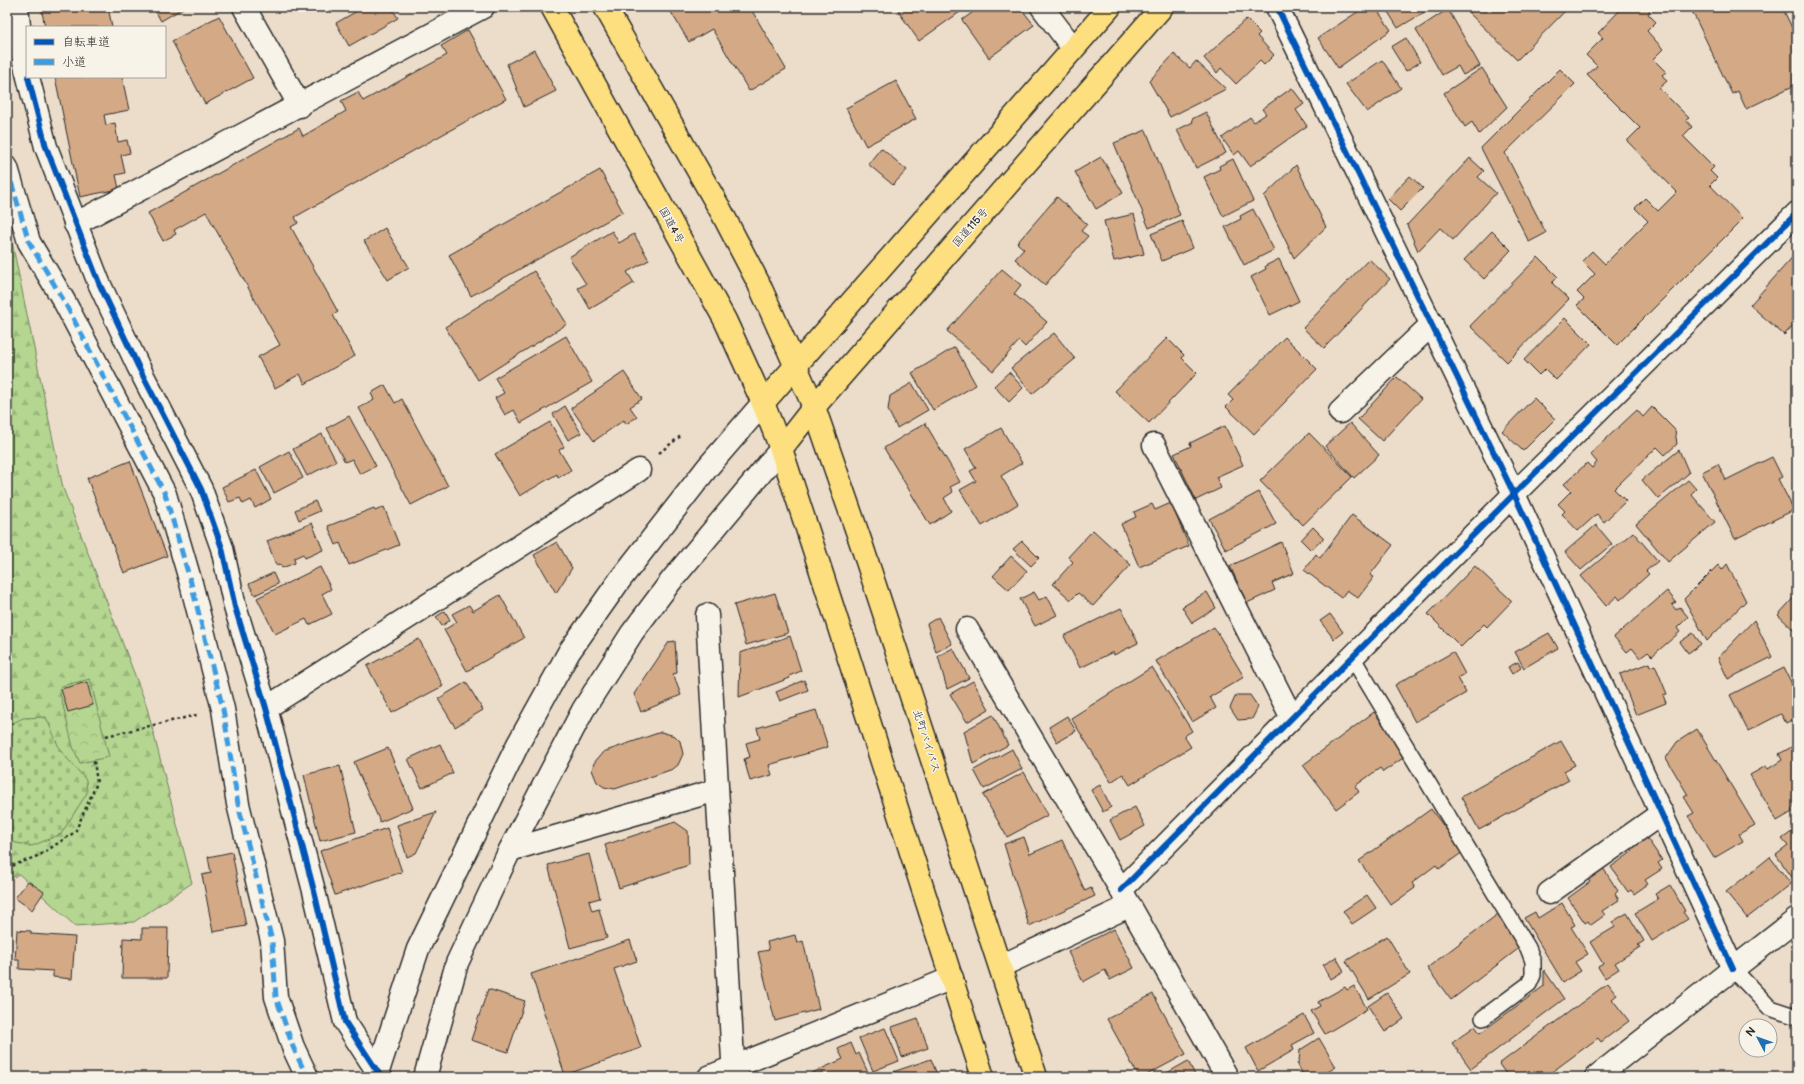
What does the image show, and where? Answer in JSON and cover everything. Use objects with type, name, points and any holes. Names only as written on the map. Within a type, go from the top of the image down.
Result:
[{"type":"highway","name":"国道4号","points":[[552,7],[725,320],[763,403],[781,449]]},
{"type":"highway","points":[[605,7],[721,211],[758,282],[794,368],[814,407]]},
{"type":"highway","points":[[763,403],[1110,7]]},
{"type":"highway","name":"国道115号","points":[[781,449],[814,407],[1162,7]]},
{"type":"highway","name":"北町バイパス","points":[[814,407],[861,543],[1001,966],[1036,1077]]},
{"type":"highway","points":[[781,449],[983,1077]]},
{"type":"street","points":[[16,7],[22,53],[26,69]]},
{"type":"street","points":[[244,7],[300,106]]},
{"type":"street","points":[[75,224],[300,106],[483,7]]},
{"type":"street","points":[[1042,7],[1073,48]]},
{"type":"street","points":[[1277,7],[1514,494],[1734,969]]},
{"type":"street","points":[[28,78],[46,147],[99,283],[138,366],[201,489],[222,548],[235,607],[266,708],[314,891],[345,1022],[378,1075]]},
{"type":"street","points":[[7,168],[29,242],[67,308],[165,494],[191,583],[223,709],[238,804],[272,941],[276,997],[293,1046],[307,1077]]},
{"type":"street","points":[[1001,966],[1125,898],[1292,718],[1514,494],[1797,213]]},
{"type":"street","points":[[1340,412],[1432,324]]},
{"type":"street","points":[[378,1075],[418,949],[518,744],[569,652],[624,574],[707,468],[763,403]]},
{"type":"street","points":[[1154,444],[1292,718]]},
{"type":"street","points":[[424,1077],[457,963],[510,850],[583,710],[632,633],[671,581],[781,449]]},
{"type":"street","points":[[266,708],[639,470]]},
{"type":"street","points":[[707,616],[734,1072]]},
{"type":"street","points":[[967,629],[1125,898],[1227,1077]]},
{"type":"street","points":[[510,850],[717,790]]},
{"type":"street","points":[[1549,893],[1662,813]]},
{"type":"street","points":[[1596,1077],[1797,919]]},
{"type":"street","points":[[709,1077],[734,1072],[952,978]]},
{"type":"lane","points":[[1352,657],[1528,948],[1533,961],[1533,975],[1529,984],[1483,1018]]},
{"type":"lane","points":[[1734,969],[1770,1008],[1797,1017]]},
{"type":"path","points":[[106,736],[223,709]]},
{"type":"path","points":[[7,868],[40,855],[75,832],[97,783],[94,761]]},
{"type":"green space","points":[[7,218],[63,488],[146,704],[192,883],[134,922],[75,926],[19,874],[7,881]]},
{"type":"green space","points":[[90,679],[109,757],[80,763],[73,747],[59,689],[62,686]]},
{"type":"green space","points":[[46,717],[60,750],[86,780],[87,793],[61,834],[32,846],[7,841],[7,726],[23,718]]},
{"type":"building","points":[[41,7],[108,7],[112,26],[45,26]]},
{"type":"building","points":[[153,7],[185,7],[161,21]]},
{"type":"building","points":[[364,7],[391,7],[398,18],[349,46],[336,23]]},
{"type":"building","points":[[668,7],[755,7],[751,9],[786,69],[749,91],[712,29],[689,42]]},
{"type":"building","points":[[903,7],[967,7],[919,41],[898,11]]},
{"type":"building","points":[[980,7],[1020,7],[1034,25],[989,58],[962,20]]},
{"type":"building","points":[[1365,7],[1375,7],[1391,30],[1338,68],[1318,38]]},
{"type":"building","points":[[1385,7],[1433,7],[1398,28]]},
{"type":"building","points":[[1476,7],[1569,7],[1517,60],[1469,13]]},
{"type":"building","points":[[1623,7],[1647,7],[1650,11],[1648,14],[1656,22],[1647,31],[1663,49],[1653,59],[1666,72],[1662,75],[1667,81],[1659,88],[1689,118],[1686,120],[1692,127],[1683,136],[1714,167],[1710,171],[1717,178],[1710,185],[1743,219],[1617,345],[1577,305],[1584,299],[1577,292],[1595,274],[1582,261],[1592,251],[1605,264],[1648,221],[1635,208],[1645,198],[1658,211],[1677,192],[1627,141],[1640,128],[1587,75],[1597,66],[1586,55],[1603,38],[1598,33]]},
{"type":"building","points":[[1696,7],[1782,7],[1797,38],[1797,84],[1746,109],[1738,91],[1732,94],[1691,9]]},
{"type":"building","points":[[1448,9],[1480,66],[1463,75],[1458,66],[1442,75],[1416,30]]},
{"type":"building","points":[[219,16],[253,78],[205,104],[172,41]]},
{"type":"building","points":[[1246,19],[1260,33],[1257,36],[1274,55],[1264,65],[1260,61],[1236,84],[1221,68],[1217,73],[1204,58]]},
{"type":"building","points":[[468,30],[506,99],[295,217],[298,223],[291,227],[338,312],[333,315],[355,356],[305,384],[300,374],[275,388],[258,357],[280,345],[206,212],[174,230],[176,234],[163,241],[148,213],[299,128],[303,136],[346,111],[341,101],[358,92],[363,101],[447,55],[441,46]]},
{"type":"building","points":[[1406,38],[1420,62],[1406,71],[1391,47]]},
{"type":"building","points":[[534,50],[556,91],[524,107],[507,64]]},
{"type":"building","points":[[1174,54],[1190,68],[1196,61],[1226,89],[1170,117],[1149,81]]},
{"type":"building","points":[[1382,60],[1401,88],[1367,112],[1346,84]]},
{"type":"building","points":[[1482,68],[1507,107],[1479,134],[1472,122],[1465,127],[1444,93]]},
{"type":"building","points":[[1560,69],[1575,84],[1505,153],[1546,233],[1529,242],[1481,148]]},
{"type":"building","points":[[55,78],[122,78],[129,110],[104,115],[106,125],[115,123],[118,142],[127,140],[130,153],[121,155],[125,173],[116,175],[119,189],[80,197]]},
{"type":"building","points":[[896,81],[916,119],[866,146],[846,108]]},
{"type":"building","points":[[1292,88],[1304,104],[1296,110],[1307,126],[1250,166],[1239,151],[1234,155],[1222,138],[1250,117],[1254,122],[1266,114],[1262,109]]},
{"type":"building","points":[[1206,112],[1226,153],[1196,168],[1177,130],[1193,122],[1192,119]]},
{"type":"building","points":[[1146,130],[1180,215],[1149,228],[1114,143]]},
{"type":"building","points":[[881,148],[907,170],[893,185],[868,164]]},
{"type":"building","points":[[1101,157],[1123,193],[1096,209],[1075,172]]},
{"type":"building","points":[[1470,158],[1484,171],[1478,177],[1496,193],[1453,240],[1440,228],[1418,251],[1407,225]]},
{"type":"building","points":[[1233,159],[1253,201],[1223,216],[1204,177],[1220,169],[1219,166]]},
{"type":"building","points":[[1296,165],[1326,227],[1294,258],[1264,196]]},
{"type":"building","points":[[600,170],[623,212],[471,296],[449,255]]},
{"type":"building","points":[[1410,176],[1423,188],[1400,211],[1388,199]]},
{"type":"building","points":[[1057,197],[1087,224],[1081,231],[1088,236],[1045,285],[1015,259],[1024,249],[1017,243]]},
{"type":"building","points":[[1253,209],[1274,250],[1244,265],[1225,227],[1241,219],[1240,216]]},
{"type":"building","points":[[1134,214],[1144,254],[1114,261],[1104,221]]},
{"type":"building","points":[[1182,221],[1193,248],[1162,261],[1151,234]]},
{"type":"building","points":[[385,228],[409,267],[388,280],[364,241]]},
{"type":"building","points":[[612,231],[619,243],[634,234],[649,260],[627,272],[634,283],[590,309],[578,288],[586,284],[569,257]]},
{"type":"building","points":[[1492,231],[1511,250],[1484,279],[1464,260]]},
{"type":"building","points":[[1797,252],[1797,321],[1784,335],[1750,305]]},
{"type":"building","points":[[1538,257],[1558,277],[1552,283],[1569,299],[1507,362],[1470,326]]},
{"type":"building","points":[[1279,259],[1299,301],[1270,315],[1251,277],[1266,269],[1265,266]]},
{"type":"building","points":[[1369,259],[1390,279],[1324,348],[1303,328]]},
{"type":"building","points":[[1002,269],[1021,285],[1014,294],[1047,322],[1025,347],[1019,341],[993,371],[947,331]]},
{"type":"building","points":[[534,271],[567,324],[478,380],[445,327]]},
{"type":"building","points":[[1565,318],[1591,344],[1556,380],[1545,369],[1539,375],[1524,360]]},
{"type":"building","points":[[1054,333],[1075,359],[1032,394],[1011,368]]},
{"type":"building","points":[[566,336],[592,382],[521,423],[514,410],[505,415],[495,398],[504,393],[495,378]]},
{"type":"building","points":[[1285,337],[1317,369],[1254,434],[1226,407],[1233,400],[1228,395]]},
{"type":"building","points":[[1167,338],[1184,355],[1182,358],[1197,373],[1149,423],[1115,391]]},
{"type":"building","points":[[955,347],[976,385],[933,410],[912,373]]},
{"type":"building","points":[[624,372],[642,399],[630,407],[637,417],[626,424],[624,420],[594,441],[571,408]]},
{"type":"building","points":[[1009,372],[1023,388],[1009,402],[994,386]]},
{"type":"building","points":[[1397,377],[1421,399],[1382,441],[1358,419]]},
{"type":"building","points":[[912,383],[928,410],[897,428],[888,410],[890,396]]},
{"type":"building","points":[[385,385],[395,403],[402,399],[448,486],[411,505],[359,408],[374,400],[371,393]]},
{"type":"building","points":[[1534,398],[1555,419],[1523,451],[1502,431]]},
{"type":"building","points":[[565,406],[581,433],[568,440],[553,414]]},
{"type":"building","points":[[1652,407],[1675,430],[1677,444],[1665,455],[1657,447],[1614,489],[1626,501],[1604,522],[1597,514],[1578,531],[1562,514],[1565,511],[1558,504],[1571,491],[1564,484],[1587,463],[1592,468],[1597,462],[1590,454],[1637,410],[1643,417]]},
{"type":"building","points":[[349,416],[376,466],[360,474],[352,459],[345,462],[327,428]]},
{"type":"building","points":[[550,422],[564,447],[559,450],[571,470],[558,478],[557,474],[520,496],[495,454]]},
{"type":"building","points":[[925,423],[960,482],[950,487],[953,492],[944,498],[951,511],[930,525],[884,448]]},
{"type":"building","points":[[1350,423],[1379,455],[1354,478],[1325,446]]},
{"type":"building","points":[[1225,426],[1243,465],[1216,477],[1221,488],[1196,500],[1174,454],[1191,446],[1190,443]]},
{"type":"building","points":[[1001,428],[1022,463],[1001,476],[1018,504],[982,526],[960,490],[976,481],[970,471],[976,468],[965,449]]},
{"type":"building","points":[[1309,433],[1352,477],[1303,525],[1260,481]]},
{"type":"building","points":[[322,434],[336,461],[307,476],[293,449]]},
{"type":"building","points":[[1679,450],[1689,473],[1658,499],[1642,480]]},
{"type":"building","points":[[289,451],[303,478],[274,493],[260,467]]},
{"type":"building","points":[[1772,457],[1782,477],[1778,479],[1794,510],[1735,539],[1702,472],[1718,464],[1726,480]]},
{"type":"building","points":[[130,461],[167,556],[124,573],[87,478]]},
{"type":"building","points":[[256,470],[271,499],[255,508],[251,500],[243,504],[240,498],[229,502],[222,487]]},
{"type":"building","points":[[1688,480],[1696,489],[1691,494],[1715,522],[1668,562],[1636,524]]},
{"type":"building","points":[[1259,492],[1276,524],[1226,550],[1209,519]]},
{"type":"building","points":[[315,501],[320,511],[299,520],[295,510]]},
{"type":"building","points":[[1171,503],[1189,546],[1139,567],[1121,524],[1136,517],[1134,512],[1152,504],[1155,510]]},
{"type":"building","points":[[384,507],[399,545],[349,565],[340,543],[336,545],[328,526],[374,508],[375,511]]},
{"type":"building","points":[[1352,515],[1393,545],[1370,575],[1374,577],[1358,598],[1347,590],[1341,598],[1304,570],[1316,554],[1320,558]]},
{"type":"building","points":[[312,523],[323,550],[305,558],[303,554],[294,558],[295,563],[282,568],[280,564],[276,565],[267,541]]},
{"type":"building","points":[[1596,525],[1612,544],[1581,570],[1565,552]]},
{"type":"building","points":[[1313,527],[1324,538],[1311,550],[1301,540]]},
{"type":"building","points":[[1093,530],[1131,565],[1093,606],[1078,593],[1071,600],[1053,584],[1073,562],[1068,557]]},
{"type":"building","points":[[1633,532],[1658,561],[1646,571],[1649,574],[1620,600],[1617,596],[1606,606],[1581,576]]},
{"type":"building","points":[[1022,541],[1039,558],[1031,566],[1013,549]]},
{"type":"building","points":[[557,542],[572,568],[556,593],[534,555]]},
{"type":"building","points":[[1281,542],[1294,573],[1272,583],[1275,590],[1247,603],[1230,566]]},
{"type":"building","points":[[1011,556],[1027,571],[1009,590],[993,576]]},
{"type":"building","points":[[1727,564],[1746,601],[1707,641],[1684,599],[1718,565],[1722,570]]},
{"type":"building","points":[[1475,566],[1512,601],[1487,627],[1484,624],[1461,647],[1428,614]]},
{"type":"building","points":[[320,567],[331,589],[322,594],[332,614],[309,625],[306,619],[275,634],[257,598]]},
{"type":"building","points":[[273,573],[278,584],[255,595],[249,584]]},
{"type":"building","points":[[1667,591],[1676,602],[1672,605],[1676,610],[1680,607],[1688,617],[1677,628],[1680,632],[1652,656],[1648,652],[1640,658],[1632,648],[1627,652],[1614,637]]},
{"type":"building","points":[[1034,592],[1039,600],[1047,596],[1057,615],[1035,626],[1020,599]]},
{"type":"building","points":[[1207,592],[1216,608],[1192,623],[1182,607]]},
{"type":"building","points":[[775,593],[788,633],[746,645],[734,605]]},
{"type":"building","points":[[1797,594],[1797,633],[1778,615]]},
{"type":"building","points":[[500,595],[524,638],[467,671],[444,630],[457,622],[452,614],[469,605],[473,611]]},
{"type":"building","points":[[1121,608],[1138,643],[1114,655],[1113,652],[1080,668],[1064,636]]},
{"type":"building","points":[[445,611],[450,620],[442,626],[436,617]]},
{"type":"building","points":[[1330,614],[1343,632],[1334,639],[1320,621]]},
{"type":"building","points":[[938,617],[952,644],[936,652],[927,624]]},
{"type":"building","points":[[1754,620],[1772,657],[1728,679],[1718,658]]},
{"type":"building","points":[[1214,627],[1244,677],[1210,697],[1216,708],[1192,722],[1156,661]]},
{"type":"building","points":[[1549,633],[1558,648],[1524,668],[1515,652]]},
{"type":"building","points":[[1693,633],[1701,644],[1688,653],[1680,642]]},
{"type":"building","points":[[790,636],[801,671],[789,676],[790,678],[739,697],[740,653]]},
{"type":"building","points":[[419,639],[443,686],[392,713],[367,666]]},
{"type":"building","points":[[675,641],[677,673],[673,674],[681,695],[641,712],[634,694],[669,642]]},
{"type":"building","points":[[953,648],[969,678],[947,689],[938,656]]},
{"type":"building","points":[[1453,652],[1465,674],[1458,678],[1466,693],[1415,722],[1395,685]]},
{"type":"building","points":[[1518,662],[1521,668],[1512,674],[1508,667]]},
{"type":"building","points":[[1649,663],[1650,667],[1655,665],[1667,694],[1663,695],[1666,703],[1636,715],[1620,674]]},
{"type":"building","points":[[1152,667],[1192,731],[1184,736],[1191,747],[1130,785],[1123,774],[1111,782],[1071,718]]},
{"type":"building","points":[[1784,668],[1797,694],[1797,717],[1786,723],[1781,714],[1748,731],[1730,695]]},
{"type":"building","points":[[804,680],[808,690],[780,701],[776,692]]},
{"type":"building","points":[[973,681],[989,709],[967,722],[950,694]]},
{"type":"building","points":[[87,682],[93,705],[68,712],[61,689]]},
{"type":"building","points":[[466,682],[483,710],[455,727],[438,699]]},
{"type":"building","points":[[1236,695],[1250,695],[1258,707],[1252,719],[1238,720],[1230,708]]},
{"type":"building","points":[[816,710],[828,747],[769,765],[772,775],[750,781],[744,759],[750,757],[746,743],[760,739],[757,728]]},
{"type":"building","points":[[1374,712],[1406,756],[1383,772],[1380,768],[1355,786],[1359,792],[1336,809],[1303,765]]},
{"type":"building","points":[[993,715],[1008,745],[973,764],[964,731]]},
{"type":"building","points":[[1067,716],[1076,731],[1057,742],[1049,727]]},
{"type":"building","points":[[1697,729],[1755,825],[1739,834],[1743,841],[1714,858],[1688,816],[1694,813],[1684,797],[1688,795],[1666,758],[1677,742]]},
{"type":"building","points":[[661,732],[675,736],[680,741],[683,754],[678,765],[673,769],[615,789],[604,787],[597,782],[592,770],[594,763],[603,752]]},
{"type":"building","points":[[1561,741],[1575,765],[1564,771],[1569,780],[1479,830],[1461,797]]},
{"type":"building","points":[[440,744],[453,773],[422,788],[408,759]]},
{"type":"building","points":[[1797,744],[1797,805],[1791,809],[1792,812],[1777,821],[1750,775],[1766,766],[1768,769],[1782,760],[1779,754]]},
{"type":"building","points":[[388,748],[413,808],[380,822],[354,762]]},
{"type":"building","points":[[1012,749],[1022,769],[984,789],[974,770]]},
{"type":"building","points":[[340,766],[356,832],[320,841],[304,775]]},
{"type":"building","points":[[1024,772],[1048,815],[1007,837],[983,795]]},
{"type":"building","points":[[1100,785],[1111,807],[1103,812],[1091,790]]},
{"type":"building","points":[[1135,807],[1145,826],[1120,840],[1110,820]]},
{"type":"building","points":[[1431,809],[1463,852],[1439,869],[1436,865],[1412,883],[1415,888],[1391,905],[1359,861]]},
{"type":"building","points":[[436,812],[416,853],[407,857],[397,825]]},
{"type":"building","points":[[675,822],[688,831],[689,865],[619,888],[605,845]]},
{"type":"building","points":[[387,828],[402,872],[335,895],[320,851]]},
{"type":"building","points":[[1797,828],[1797,878],[1794,880],[1776,855],[1788,846],[1782,839]]},
{"type":"building","points":[[1024,837],[1030,854],[1062,840],[1085,891],[1091,888],[1095,896],[1029,926],[1004,844]]},
{"type":"building","points":[[1646,837],[1662,860],[1658,863],[1662,869],[1645,880],[1648,884],[1634,894],[1631,890],[1628,892],[1611,867],[1633,851],[1631,848]]},
{"type":"building","points":[[232,852],[246,926],[213,932],[202,875],[211,873],[208,857]]},
{"type":"building","points":[[589,854],[600,898],[589,901],[592,911],[599,909],[607,938],[570,948],[548,865]]},
{"type":"building","points":[[1770,857],[1791,884],[1747,918],[1726,892]]},
{"type":"building","points":[[1603,868],[1618,891],[1615,894],[1619,900],[1602,911],[1605,915],[1591,925],[1588,921],[1585,923],[1568,898],[1590,882],[1588,879]]},
{"type":"building","points":[[28,881],[44,892],[32,910],[15,898]]},
{"type":"building","points":[[1670,885],[1688,919],[1652,941],[1635,913],[1658,899],[1655,894]]},
{"type":"building","points":[[1367,895],[1376,908],[1352,924],[1343,911]]},
{"type":"building","points":[[1562,903],[1575,925],[1571,927],[1588,954],[1575,962],[1581,971],[1563,982],[1524,918],[1535,912],[1538,918]]},
{"type":"building","points":[[1627,913],[1644,941],[1638,945],[1640,947],[1615,963],[1619,969],[1605,978],[1598,967],[1603,964],[1590,942],[1615,927],[1612,922]]},
{"type":"building","points":[[1498,914],[1522,946],[1451,1000],[1427,968]]},
{"type":"building","points":[[142,928],[168,928],[167,978],[122,978],[123,938],[142,939]]},
{"type":"building","points":[[1114,929],[1134,968],[1110,980],[1105,970],[1083,982],[1068,952]]},
{"type":"building","points":[[17,930],[31,931],[31,934],[75,937],[72,979],[53,977],[53,971],[19,969],[19,960],[15,960]]},
{"type":"building","points":[[795,935],[797,943],[803,941],[819,1009],[775,1021],[758,952],[769,950],[767,942]]},
{"type":"building","points":[[1387,936],[1410,974],[1369,999],[1346,961]]},
{"type":"building","points":[[630,940],[637,961],[614,969],[641,1048],[565,1075],[531,974]]},
{"type":"building","points":[[1336,957],[1344,971],[1331,979],[1323,965]]},
{"type":"building","points":[[1544,970],[1564,999],[1471,1069],[1452,1043],[1475,1026],[1480,1033],[1544,986]]},
{"type":"building","points":[[1608,983],[1617,995],[1612,999],[1629,1021],[1601,1042],[1598,1038],[1545,1077],[1508,1077],[1499,1064]]},
{"type":"building","points":[[1354,986],[1367,1009],[1325,1034],[1311,1011],[1320,1006],[1318,1002],[1345,987],[1347,990]]},
{"type":"building","points":[[488,989],[525,1001],[508,1052],[471,1040]]},
{"type":"building","points":[[1387,993],[1404,1019],[1385,1032],[1368,1006]]},
{"type":"building","points":[[1153,994],[1186,1054],[1143,1077],[1139,1077],[1107,1019]]},
{"type":"building","points":[[1304,1015],[1314,1033],[1292,1045],[1294,1050],[1258,1071],[1246,1048]]},
{"type":"building","points":[[918,1018],[928,1048],[902,1057],[892,1027]]},
{"type":"building","points":[[885,1028],[899,1061],[873,1071],[859,1038]]},
{"type":"building","points":[[1319,1038],[1336,1067],[1319,1077],[1304,1077],[1297,1063],[1299,1062],[1300,1050]]},
{"type":"building","points":[[851,1043],[856,1055],[859,1053],[870,1077],[803,1077],[843,1059],[838,1049]]},
{"type":"building","points":[[931,1059],[938,1077],[884,1077],[884,1075]]},
{"type":"building","points":[[1188,1061],[1196,1077],[1160,1077]]},
{"type":"marked path","points":[[7,168],[29,242],[64,301],[165,494],[191,583],[223,709],[238,804],[272,941],[276,997],[293,1047],[307,1077]]},
{"type":"cycle path","points":[[1277,7],[1514,494],[1733,969]]},
{"type":"cycle path","points":[[28,78],[46,147],[99,283],[138,366],[201,489],[222,548],[235,607],[266,708],[314,891],[345,1022],[381,1077]]},
{"type":"cycle path","points":[[1121,890],[1514,494],[1797,213]]}]
